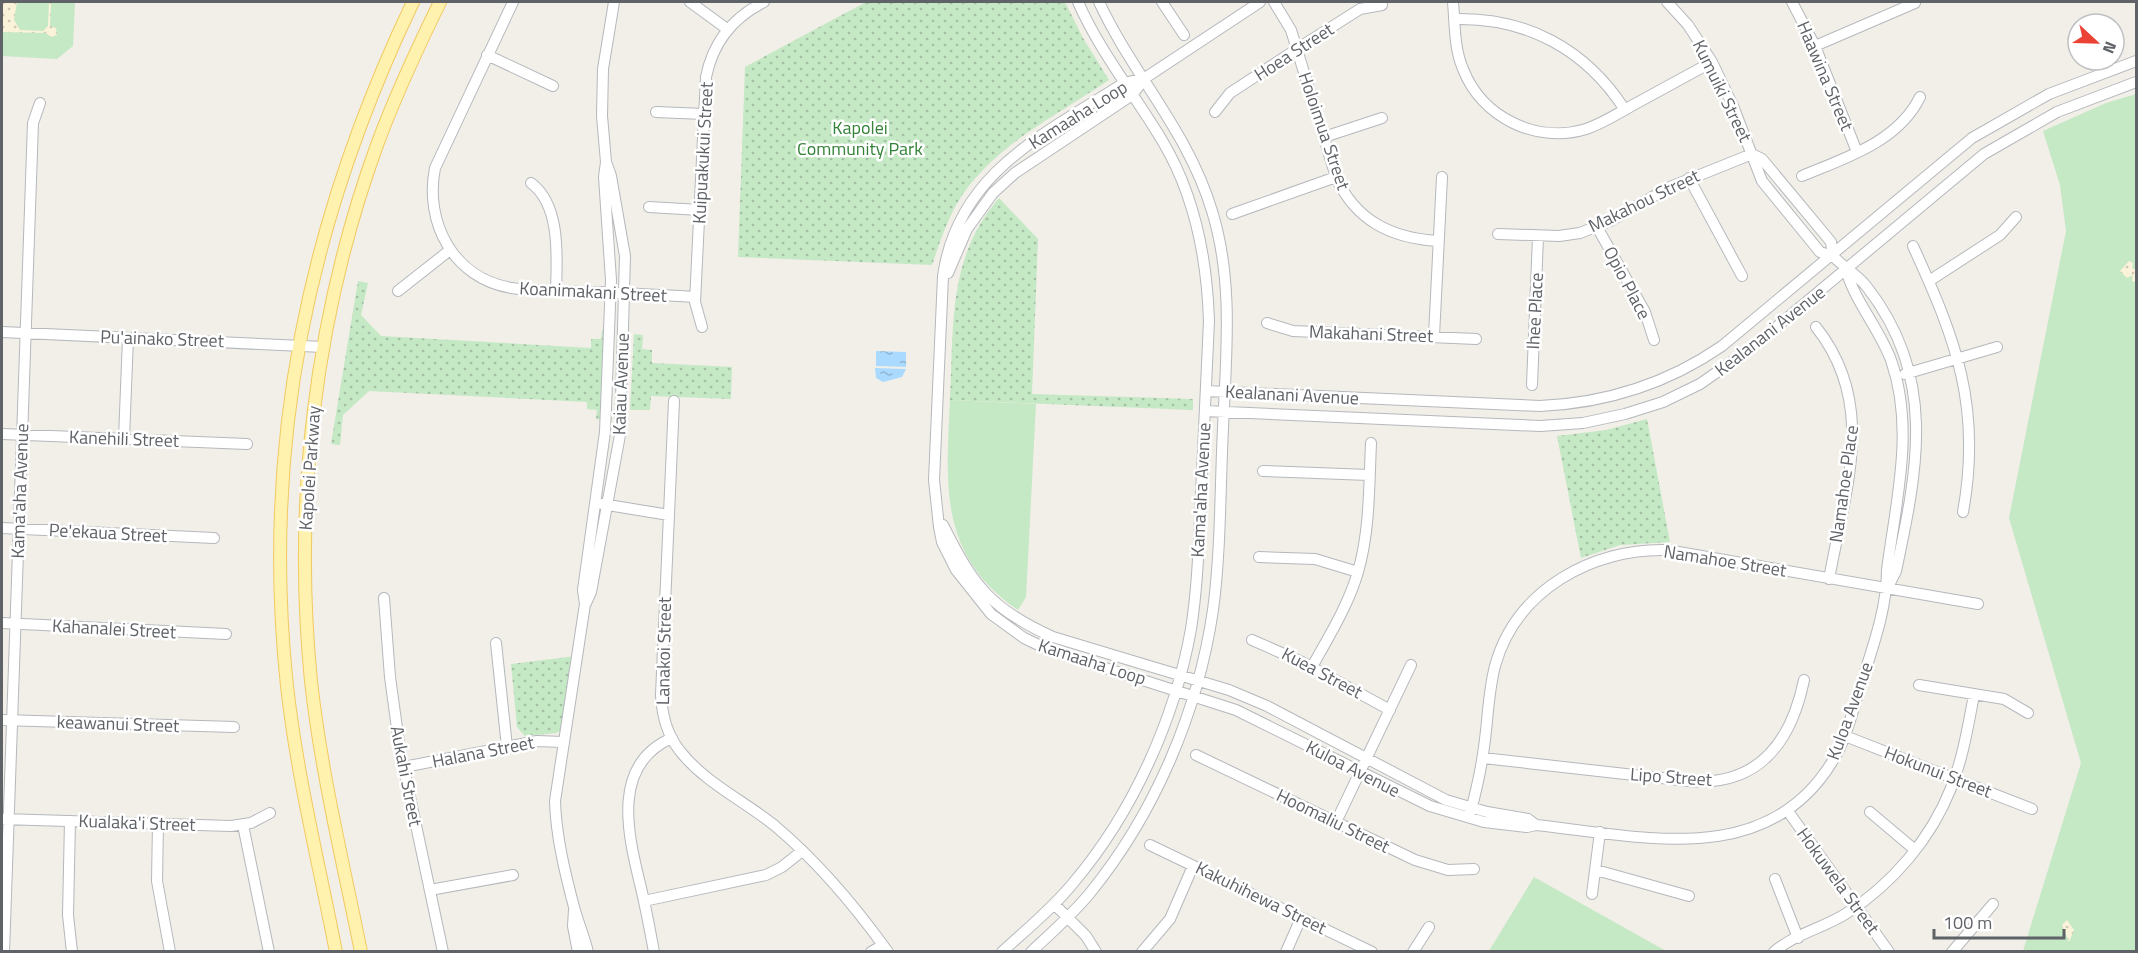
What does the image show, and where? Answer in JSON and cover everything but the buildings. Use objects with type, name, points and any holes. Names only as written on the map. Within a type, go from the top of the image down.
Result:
[{"type":"main road","name":"Kapolei Parkway","points":[[336,951],[299,768],[284,644],[280,560],[282,487],[290,400],[299,344],[320,248],[341,174],[380,72],[413,2]]},
{"type":"main road","name":"Kapolei Parkway","points":[[361,951],[323,763],[308,642],[305,560],[307,478],[323,347],[343,254],[364,181],[405,75],[440,2]]},
{"type":"street","name":"Koanimakani Street","points":[[513,2],[438,158],[433,178],[432,199],[435,219],[450,250],[471,271],[491,282],[512,288],[695,297]]},
{"type":"street","name":"Kaiau Avenue","points":[[585,604],[591,592],[620,435],[624,293],[622,232],[606,162],[602,92],[605,45],[614,2]]},
{"type":"street","points":[[690,2],[728,29]]},
{"type":"street","name":"Kuipuakukui Street","points":[[702,327],[696,313],[695,297],[708,67],[715,48],[728,29],[747,11],[764,2]]},
{"type":"street","name":"Kama'aha Avenue","points":[[1002,951],[1054,904],[1094,855],[1131,798],[1146,768],[1176,689],[1191,630],[1197,579],[1208,300],[1200,239],[1188,199],[1172,160],[1093,32],[1078,2]]},
{"type":"street","name":"Kama'aha Avenue","points":[[1031,951],[1068,917],[1110,866],[1148,807],[1170,759],[1194,695],[1209,634],[1216,581],[1227,300],[1219,235],[1206,192],[1190,152],[1099,2]]},
{"type":"street","points":[[1162,2],[1184,35]]},
{"type":"street","points":[[1144,78],[1260,2]]},
{"type":"street","name":"Holoimua Street","points":[[1274,2],[1287,21],[1297,49],[1336,177],[1355,208],[1381,229],[1402,237],[1438,241]]},
{"type":"street","points":[[1453,2],[1459,57],[1466,78],[1486,105],[1513,124],[1544,133],[1566,133],[1597,124],[1712,62]]},
{"type":"street","name":"Kumuiki Street","points":[[1667,2],[1688,25],[1712,62],[1762,181],[1820,252],[1833,256]]},
{"type":"street","name":"Haawina Street","points":[[1792,2],[1815,46],[1857,152]]},
{"type":"street","points":[[1815,46],[1915,3]]},
{"type":"street","name":"Hoea Street","points":[[1215,112],[1230,93],[1297,49],[1360,9],[1382,5]]},
{"type":"street","points":[[1454,19],[1498,21],[1525,28],[1552,39],[1588,64],[1625,110]]},
{"type":"street","points":[[487,56],[553,86]]},
{"type":"street","name":"Kealanani Avenue","points":[[1206,391],[1540,406],[1600,400],[1656,383],[1707,357],[1833,256],[1972,138],[1990,126],[2070,85],[2136,61]]},
{"type":"street","name":"Kamaaha Loop","points":[[1144,78],[1125,83],[1020,151],[990,176],[974,196],[955,229],[947,251],[944,283],[934,480],[942,542],[956,570],[982,604],[1002,623],[1024,638],[1049,650],[1176,689]]},
{"type":"street","name":"Kamaaha Loop","points":[[944,283],[967,229],[993,193],[1015,173],[1132,95],[1144,78]]},
{"type":"street","name":"Kealanani Avenue","points":[[1205,411],[1540,426],[1604,419],[1663,402],[1717,374],[1984,154],[2077,103],[2136,82]]},
{"type":"street","points":[[1802,176],[1857,152],[1886,136],[1907,117],[1920,97]]},
{"type":"street","name":"Kama'aha Avenue","points":[[4,951],[7,721],[16,624],[33,123],[40,103]]},
{"type":"street","points":[[656,112],[704,114]]},
{"type":"street","points":[[1324,137],[1382,118]]},
{"type":"street","name":"Makahou Street","points":[[1498,234],[1539,237],[1570,235],[1597,227],[1689,178],[1752,154]]},
{"type":"street","name":"Kaiau Avenue","points":[[578,951],[573,926],[574,910],[556,812],[556,790],[585,604],[583,590],[606,432],[611,292],[604,177],[606,162]]},
{"type":"street","points":[[1232,214],[1336,177]]},
{"type":"street","points":[[1434,336],[1442,177]]},
{"type":"street","points":[[1689,178],[1742,276]]},
{"type":"street","points":[[531,183],[543,195],[554,229],[557,254],[556,290]]},
{"type":"street","points":[[649,207],[700,210]]},
{"type":"street","points":[[1929,281],[2000,236],[2016,217]]},
{"type":"street","name":"Opio Place","points":[[1597,227],[1645,312],[1654,340]]},
{"type":"street","name":"Ihee Place","points":[[1532,385],[1539,237]]},
{"type":"street","points":[[1913,246],[1929,281],[1958,359],[1968,401],[1971,438],[1969,477],[1963,512]]},
{"type":"street","points":[[398,291],[450,250]]},
{"type":"street","name":"Kuloa Avenue","points":[[1176,689],[1249,716],[1411,799],[1527,827],[1536,825],[1708,839],[1747,831],[1787,810],[1805,796],[1825,773],[1845,736],[1887,590],[1896,571],[1917,464],[1917,418],[1910,372],[1899,341],[1884,311],[1865,284],[1846,270],[1833,256]]},
{"type":"street","name":"Kuloa Avenue","points":[[1846,270],[1852,291],[1879,333],[1896,376],[1902,410],[1903,445],[1887,570],[1887,590]]},
{"type":"street","name":"Makahani Street","points":[[1267,323],[1293,331],[1476,339]]},
{"type":"street","name":"Namahoe Place","points":[[1816,327],[1832,350],[1844,375],[1853,415],[1852,454],[1829,579]]},
{"type":"street","name":"Pu'ainako Street","points":[[2,333],[299,344],[323,347]]},
{"type":"street","points":[[124,438],[128,338]]},
{"type":"street","points":[[1896,376],[1997,347]]},
{"type":"street","name":"Lanakoi Street","points":[[674,401],[661,695],[663,715],[672,738],[692,764],[774,825],[802,851],[839,889],[885,948]]},
{"type":"street","name":"Kanehili Street","points":[[2,434],[247,444]]},
{"type":"street","points":[[1312,667],[1343,611],[1358,572],[1366,533],[1371,443]]},
{"type":"street","points":[[1263,471],[1369,475]]},
{"type":"street","points":[[596,503],[669,515]]},
{"type":"street","name":"Kamaaha Loop","points":[[937,511],[956,553],[972,578],[992,601],[1015,618],[1053,637],[1180,675]]},
{"type":"street","name":"Pe'ekaua Street","points":[[2,528],[214,538]]},
{"type":"street","name":"Namahoe Street","points":[[1471,814],[1483,758],[1492,679],[1507,638],[1537,597],[1579,568],[1621,553],[1667,550],[1978,604]]},
{"type":"street","points":[[1259,557],[1315,559],[1358,572]]},
{"type":"street","name":"Aukahi Street","points":[[384,598],[390,677],[404,767],[442,951]]},
{"type":"street","name":"Kahanalei Street","points":[[2,623],[226,634]]},
{"type":"street","name":"Kuea Street","points":[[1252,639],[1312,667],[1390,710]]},
{"type":"street","points":[[496,643],[507,747]]},
{"type":"street","points":[[1336,822],[1411,665]]},
{"type":"street","name":"Kuloa Avenue","points":[[1180,675],[1256,701],[1471,814]]},
{"type":"street","name":"Lipo Street","points":[[1483,758],[1688,781],[1709,782],[1730,778],[1758,765],[1783,741],[1794,721],[1804,680]]},
{"type":"street","points":[[1919,685],[2004,699],[2028,713]]},
{"type":"street","points":[[1774,951],[1834,921],[1857,906],[1891,877],[1915,850],[1935,820],[1954,779],[1974,695]]},
{"type":"street","name":"keawanui Street","points":[[7,721],[234,728]]},
{"type":"street","name":"Hokunui Street","points":[[1845,736],[2032,809]]},
{"type":"street","points":[[654,951],[627,827],[628,800],[644,761],[657,747],[672,738]]},
{"type":"street","name":"Halana Street","points":[[404,767],[537,741],[563,742]]},
{"type":"street","name":"Hoomaliu Street","points":[[1196,755],[1426,864],[1448,870],[1474,869]]},
{"type":"street","name":"Hokuwela Street","points":[[1787,810],[1889,951]]},
{"type":"street","points":[[1870,812],[1915,850]]},
{"type":"street","name":"Kualaka'i Street","points":[[5,819],[243,825],[270,813]]},
{"type":"street","points":[[70,821],[68,915],[72,951]]},
{"type":"street","points":[[158,824],[156,881],[170,951]]},
{"type":"street","points":[[243,825],[269,951]]},
{"type":"street","points":[[1592,894],[1600,832]]},
{"type":"street","name":"Kakuhihewa Street","points":[[1150,845],[1371,951]]},
{"type":"street","points":[[644,901],[766,875],[782,867],[802,851]]},
{"type":"street","points":[[1142,951],[1170,919],[1193,866]]},
{"type":"street","points":[[1596,870],[1689,896]]},
{"type":"street","points":[[430,890],[513,875]]},
{"type":"street","points":[[1775,879],[1798,938]]},
{"type":"street","points":[[1054,904],[1096,951]]},
{"type":"street","points":[[1952,951],[1993,904]]},
{"type":"street","name":"Kaiau Avenue","points":[[574,910],[582,925],[588,951]]},
{"type":"street","points":[[1286,951],[1301,918]]},
{"type":"street","points":[[1413,951],[1430,927]]},
{"type":"street","points":[[871,951],[885,948]]},
{"type":"green space","points":[[2,2],[75,2],[73,46],[57,59],[2,56]]},
{"type":"green space","name":"Kapolei Community Park","points":[[866,2],[1065,2],[1083,38],[1109,80],[1025,134],[987,166],[970,184],[956,205],[932,265],[738,257],[745,67]]},
{"type":"green space","points":[[2136,94],[2136,951],[2023,951],[2081,763],[2009,518],[2066,231],[2060,185],[2043,131],[2106,103]]},
{"type":"green space","points":[[999,198],[1038,239],[1032,394],[1193,399],[1193,410],[950,400],[954,319],[962,269],[970,244],[982,221]]},
{"type":"green space","points":[[358,281],[368,283],[361,315],[381,336],[591,348],[591,339],[601,339],[602,330],[611,331],[607,420],[596,419],[597,410],[587,409],[587,402],[369,391],[343,415],[340,445],[331,444]]},
{"type":"green space","points":[[634,334],[643,335],[642,349],[652,350],[652,363],[732,367],[731,399],[651,396],[650,410],[630,410]]},
{"type":"green space","points":[[950,400],[1036,404],[1026,597],[1018,610],[992,589],[973,566],[960,542],[952,516],[949,489]]},
{"type":"green space","points":[[1647,419],[1670,542],[1620,545],[1581,558],[1557,436],[1606,430]]},
{"type":"green space","points":[[576,656],[562,730],[556,733],[525,736],[517,727],[511,664]]},
{"type":"green space","points":[[1534,877],[1666,951],[1489,951]]},
{"type":"sand","points":[[2,2],[17,2],[14,20],[20,30],[43,31],[48,26],[49,2],[51,2],[50,26],[56,28],[57,35],[52,37],[45,33],[2,32]]},
{"type":"sand","points":[[2129,261],[2133,263],[2132,268],[2136,270],[2135,282],[2132,281],[2133,275],[2127,278],[2120,271]]},
{"type":"sand","points":[[2067,920],[2074,930],[2069,942],[2062,925]]},
{"type":"water","points":[[876,351],[906,352],[906,367],[876,366]]},
{"type":"water","points":[[875,368],[906,369],[902,377],[883,382],[876,378]]}]
